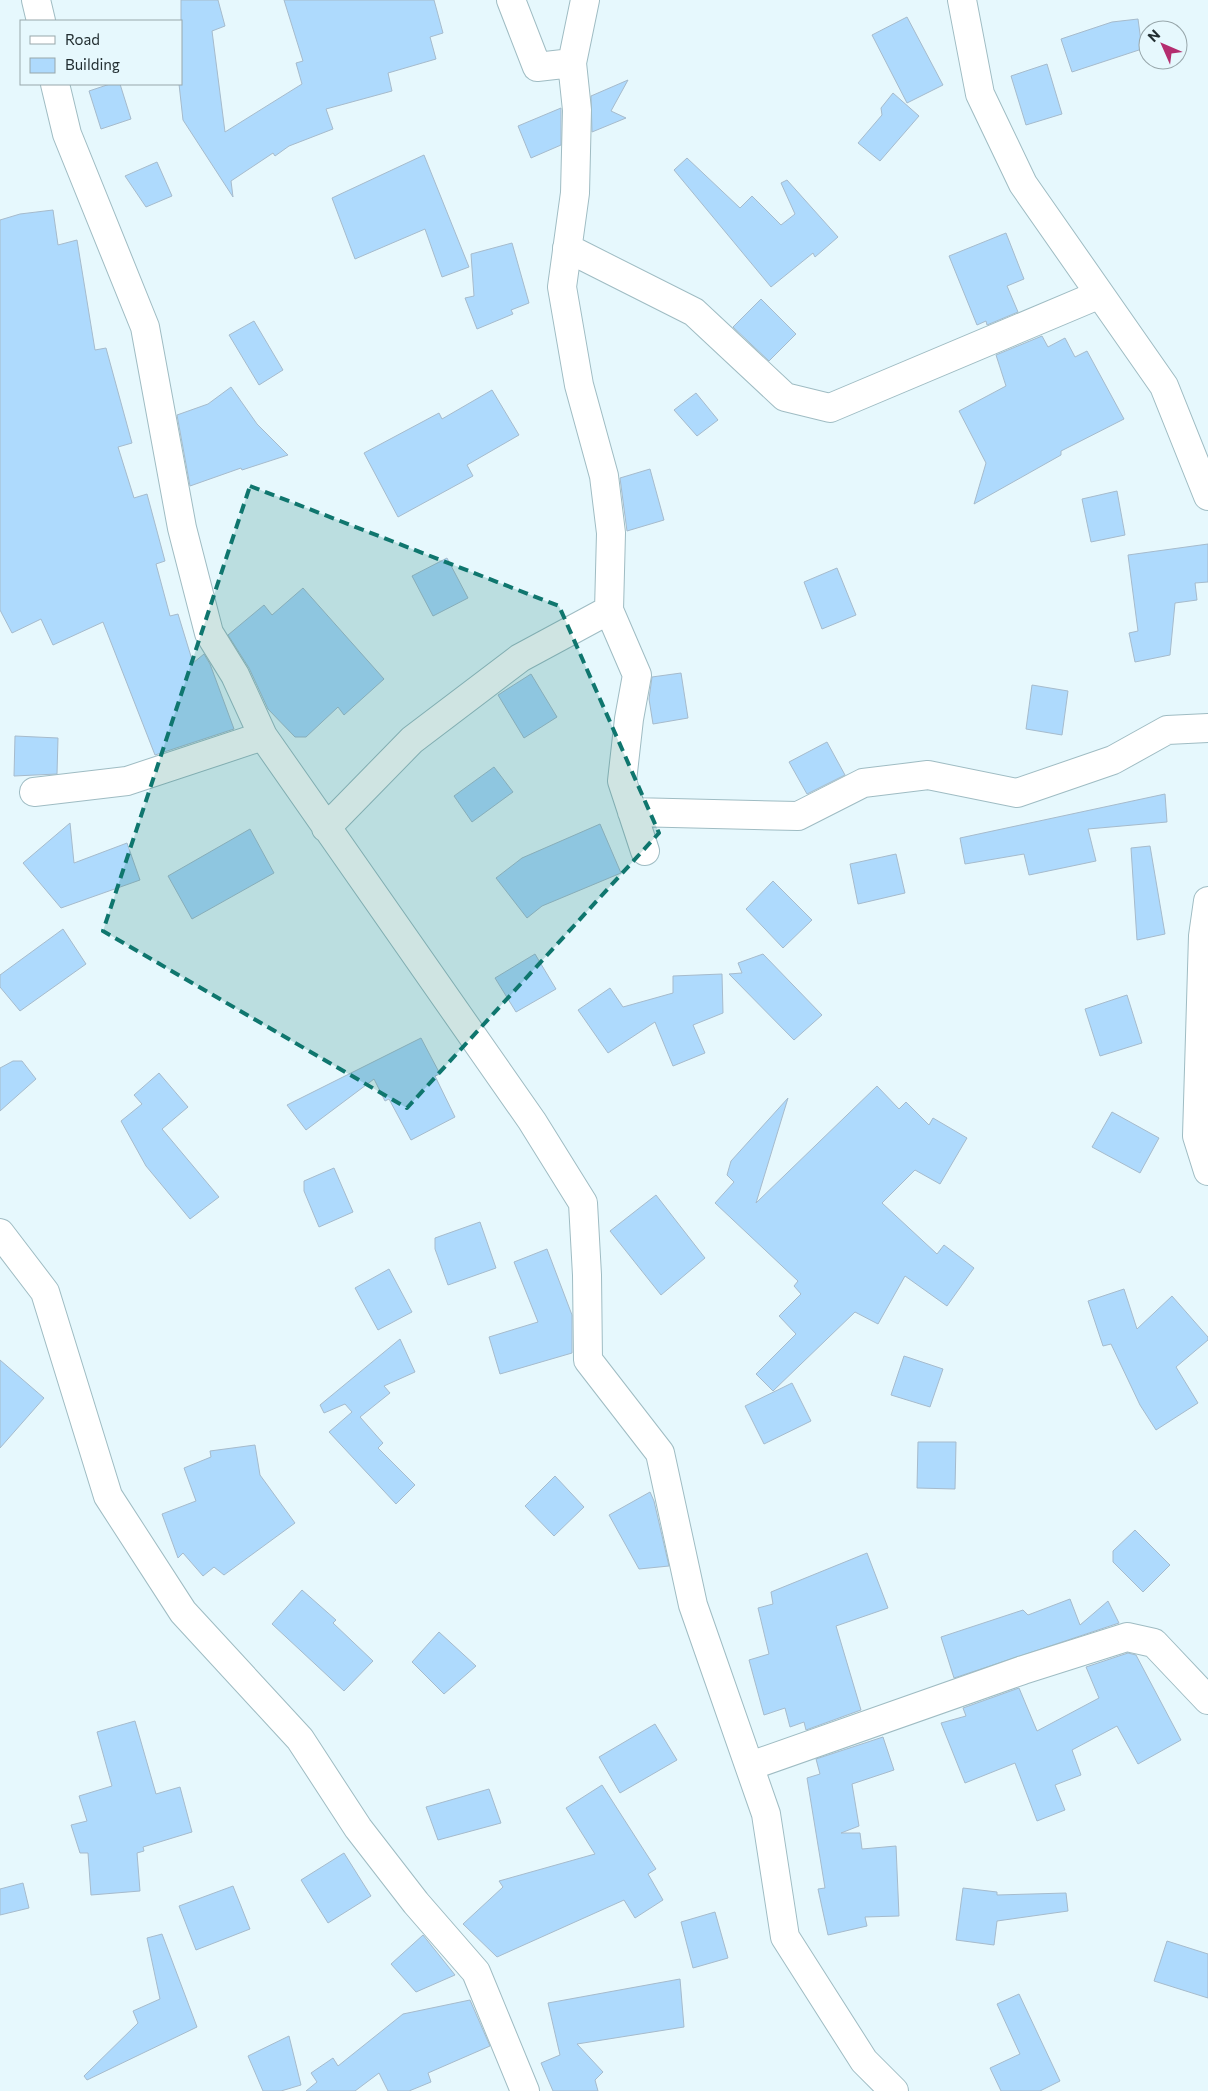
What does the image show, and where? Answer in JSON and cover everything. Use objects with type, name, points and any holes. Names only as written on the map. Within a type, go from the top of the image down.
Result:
[{"type":"street","points":[[36,0],[40,20]]},
{"type":"street","points":[[511,0],[537,67],[572,62]]},
{"type":"street","points":[[585,0],[572,62],[577,110],[575,193],[562,287],[579,385],[604,476],[611,533],[609,610],[637,675],[629,719],[622,781],[645,852]]},
{"type":"street","points":[[962,0],[980,94],[1023,184],[1098,295],[1164,386],[1208,496]]},
{"type":"street","points":[[55,85],[67,134],[145,328],[182,528],[209,632],[235,675],[262,736],[532,1121],[583,1203],[587,1275],[588,1360],[660,1454],[693,1605],[766,1814],[785,1937],[864,2061],[894,2091]]},
{"type":"street","points":[[567,248],[694,312],[786,397],[830,408],[1098,295]]},
{"type":"street","points":[[326,828],[412,740],[520,658],[609,610]]},
{"type":"street","points":[[632,812],[798,816],[863,783],[928,775],[1017,793],[1113,760],[1167,730],[1208,728]]},
{"type":"street","points":[[34,792],[127,781],[262,736]]},
{"type":"street","points":[[1208,901],[1203,936],[1197,1136],[1208,1171]]},
{"type":"street","points":[[0,1233],[45,1292],[108,1496],[183,1612],[300,1738],[358,1828],[416,1903],[476,1972],[525,2091]]},
{"type":"street","points":[[750,1766],[1022,1670],[1127,1637],[1154,1643],[1208,1700]]},
{"type":"highlighted area","points":[[250,486],[559,606],[659,833],[407,1108],[103,931]]},
{"type":"building","points":[[181,0],[218,0],[225,26],[212,31],[225,132],[302,84],[296,63],[303,61],[284,0],[434,0],[443,33],[430,37],[436,59],[388,73],[392,91],[326,109],[333,129],[289,146],[275,156],[273,153],[231,181],[233,197],[183,120],[179,85],[182,85]]},
{"type":"building","points":[[907,17],[943,85],[907,103],[872,35]]},
{"type":"building","points":[[1138,19],[1138,50],[1072,72],[1061,39],[1112,22]]},
{"type":"building","points":[[1047,64],[1062,114],[1026,125],[1011,76]]},
{"type":"building","points":[[628,80],[611,111],[626,118],[592,132],[591,96]]},
{"type":"building","points":[[107,85],[120,85],[131,119],[101,129],[89,91]]},
{"type":"building","points":[[893,93],[919,116],[880,161],[858,143],[882,115],[881,108]]},
{"type":"building","points":[[561,108],[561,145],[531,158],[518,126]]},
{"type":"building","points":[[424,155],[469,267],[442,277],[425,229],[355,259],[332,198]]},
{"type":"building","points":[[687,158],[740,208],[752,196],[781,225],[795,214],[781,183],[787,180],[838,237],[815,257],[813,253],[771,287],[674,170]]},
{"type":"building","points":[[157,162],[172,196],[146,207],[125,176]]},
{"type":"building","points":[[53,210],[58,245],[77,240],[95,350],[106,348],[132,443],[118,447],[134,498],[147,494],[165,561],[156,564],[170,616],[178,614],[193,663],[204,654],[210,664],[234,729],[155,755],[103,622],[53,645],[41,619],[12,633],[0,610],[0,220],[20,214]]},
{"type":"building","points":[[1006,233],[1024,279],[1007,286],[1018,312],[987,325],[986,321],[977,325],[949,256]]},
{"type":"building","points":[[512,243],[529,303],[511,310],[513,314],[477,329],[465,298],[474,296],[471,254]]},
{"type":"building","points":[[761,299],[796,334],[769,361],[733,327]]},
{"type":"building","points":[[254,321],[283,370],[259,385],[229,335]]},
{"type":"building","points":[[1042,336],[1048,347],[1065,338],[1075,357],[1087,351],[1124,419],[1061,451],[1061,455],[974,504],[986,463],[959,411],[1006,386],[996,355]]},
{"type":"building","points":[[231,387],[257,424],[288,455],[242,470],[241,468],[190,486],[177,415],[208,404]]},
{"type":"building","points":[[492,390],[519,435],[467,465],[473,476],[398,517],[364,453],[439,413],[442,419]]},
{"type":"building","points":[[696,393],[718,420],[697,436],[674,410]]},
{"type":"building","points":[[650,469],[664,520],[627,531],[620,478]]},
{"type":"building","points":[[1117,491],[1125,535],[1091,542],[1082,499]]},
{"type":"building","points":[[1208,544],[1208,582],[1195,583],[1197,600],[1175,603],[1170,655],[1135,662],[1129,633],[1138,631],[1128,555]]},
{"type":"building","points":[[447,558],[468,598],[433,616],[412,576]]},
{"type":"building","points":[[837,568],[856,615],[822,629],[804,582]]},
{"type":"building","points":[[303,588],[384,679],[344,715],[338,707],[306,737],[295,737],[268,709],[249,668],[228,635],[264,605],[272,615]]},
{"type":"building","points":[[681,673],[688,718],[653,724],[649,699],[652,677]]},
{"type":"building","points":[[531,674],[557,717],[524,738],[498,695]]},
{"type":"building","points":[[1032,685],[1068,691],[1062,735],[1026,729]]},
{"type":"building","points":[[15,736],[58,738],[57,774],[14,776]]},
{"type":"building","points":[[827,742],[845,775],[807,794],[789,762]]},
{"type":"building","points":[[494,767],[513,792],[472,822],[454,796]]},
{"type":"building","points":[[1165,794],[1167,822],[1088,829],[1096,861],[1029,875],[1024,854],[965,864],[960,838]]},
{"type":"building","points":[[70,823],[74,863],[127,843],[140,880],[61,908],[23,863]]},
{"type":"building","points":[[600,824],[621,873],[542,906],[527,918],[496,878],[522,858]]},
{"type":"building","points":[[250,829],[274,873],[192,919],[168,876]]},
{"type":"building","points":[[1150,846],[1165,934],[1137,940],[1131,848]]},
{"type":"building","points":[[896,854],[905,893],[858,904],[850,864]]},
{"type":"building","points":[[773,881],[812,920],[783,948],[746,909]]},
{"type":"building","points":[[63,929],[86,964],[20,1011],[0,987],[0,975]]},
{"type":"building","points":[[535,954],[556,989],[516,1012],[495,978]]},
{"type":"building","points":[[763,954],[822,1015],[794,1040],[729,974],[742,973],[738,963]]},
{"type":"building","points":[[722,974],[723,1013],[693,1025],[705,1053],[673,1066],[655,1022],[608,1053],[578,1010],[610,988],[623,1007],[673,993],[673,976]]},
{"type":"building","points":[[1127,995],[1142,1043],[1100,1056],[1085,1009]]},
{"type":"building","points":[[421,1038],[440,1074],[435,1076],[455,1117],[411,1140],[389,1099],[385,1101],[374,1079],[306,1130],[287,1105]]},
{"type":"building","points":[[13,1061],[22,1061],[36,1079],[0,1111],[0,1068]]},
{"type":"building","points":[[159,1073],[188,1107],[162,1129],[219,1197],[190,1219],[146,1166],[121,1121],[142,1104],[134,1095]]},
{"type":"building","points":[[877,1086],[899,1109],[906,1102],[929,1125],[933,1118],[967,1138],[940,1184],[915,1170],[882,1203],[937,1254],[944,1245],[974,1268],[947,1306],[905,1276],[878,1324],[855,1312],[773,1391],[756,1374],[796,1334],[779,1316],[801,1294],[794,1286],[798,1281],[715,1203],[734,1182],[727,1175],[731,1161],[788,1098],[756,1203]]},
{"type":"building","points":[[1112,1112],[1159,1138],[1140,1173],[1092,1147]]},
{"type":"building","points":[[334,1168],[353,1212],[319,1227],[304,1191],[304,1181]]},
{"type":"building","points":[[656,1195],[705,1258],[661,1295],[610,1231]]},
{"type":"building","points":[[480,1222],[496,1268],[448,1285],[435,1249],[435,1238]]},
{"type":"building","points":[[547,1249],[572,1315],[572,1353],[500,1374],[489,1337],[538,1322],[514,1262]]},
{"type":"building","points":[[389,1269],[412,1312],[378,1330],[355,1288]]},
{"type":"building","points":[[1124,1289],[1137,1329],[1172,1296],[1208,1337],[1208,1340],[1176,1367],[1198,1403],[1156,1430],[1140,1405],[1111,1344],[1103,1346],[1088,1301]]},
{"type":"building","points":[[400,1339],[415,1372],[384,1386],[390,1393],[360,1417],[383,1443],[378,1448],[415,1485],[396,1504],[329,1432],[352,1412],[345,1404],[324,1413],[320,1405]]},
{"type":"building","points":[[904,1356],[943,1369],[930,1407],[891,1395]]},
{"type":"building","points":[[0,1360],[44,1398],[0,1448]]},
{"type":"building","points":[[792,1383],[811,1421],[764,1444],[745,1406]]},
{"type":"building","points":[[918,1442],[956,1442],[955,1489],[917,1488]]},
{"type":"building","points":[[255,1445],[260,1475],[295,1523],[224,1575],[214,1567],[203,1576],[183,1553],[178,1558],[162,1514],[196,1501],[184,1468],[211,1457],[210,1451]]},
{"type":"building","points":[[555,1476],[584,1507],[554,1536],[525,1506]]},
{"type":"building","points":[[650,1492],[654,1501],[669,1566],[639,1569],[609,1515]]},
{"type":"building","points":[[1135,1530],[1170,1565],[1143,1592],[1113,1562],[1113,1551]]},
{"type":"building","points":[[867,1553],[888,1608],[836,1626],[861,1710],[806,1730],[804,1722],[790,1727],[785,1708],[764,1715],[749,1660],[769,1654],[758,1608],[773,1604],[771,1592]]},
{"type":"building","points":[[302,1590],[336,1620],[333,1623],[373,1661],[344,1691],[272,1624]]},
{"type":"building","points":[[1070,1599],[1080,1625],[1108,1601],[1119,1623],[954,1678],[941,1637],[1023,1610],[1028,1615]]},
{"type":"building","points":[[439,1632],[476,1666],[444,1694],[412,1662]]},
{"type":"building","points":[[1128,1653],[1136,1655],[1181,1740],[1138,1764],[1117,1726],[1072,1750],[1081,1775],[1055,1785],[1065,1810],[1037,1821],[1015,1763],[965,1783],[941,1723],[966,1716],[963,1708],[1019,1688],[1037,1731],[1099,1698],[1086,1667]]},
{"type":"building","points":[[135,1721],[156,1794],[180,1787],[192,1832],[143,1847],[144,1851],[137,1853],[140,1891],[91,1895],[88,1853],[80,1853],[71,1825],[87,1821],[79,1796],[112,1786],[97,1732]]},
{"type":"building","points":[[655,1724],[677,1760],[620,1793],[599,1757]]},
{"type":"building","points":[[883,1737],[894,1770],[852,1784],[859,1826],[841,1833],[860,1833],[862,1849],[896,1846],[899,1916],[865,1917],[867,1926],[828,1935],[818,1889],[825,1888],[807,1778],[820,1774],[816,1759]]},
{"type":"building","points":[[602,1785],[656,1869],[648,1874],[663,1900],[635,1918],[624,1900],[497,1957],[463,1924],[503,1887],[499,1881],[595,1854],[566,1808]]},
{"type":"building","points":[[489,1789],[501,1823],[438,1840],[426,1807]]},
{"type":"building","points":[[344,1853],[371,1896],[328,1923],[301,1880]]},
{"type":"building","points":[[23,1883],[29,1908],[0,1915],[0,1889]]},
{"type":"building","points":[[233,1886],[250,1929],[196,1950],[179,1906]]},
{"type":"building","points":[[963,1888],[997,1892],[997,1895],[1066,1893],[1068,1911],[997,1921],[994,1945],[956,1940]]},
{"type":"building","points":[[715,1912],[728,1958],[693,1968],[681,1922]]},
{"type":"building","points":[[162,1934],[197,2027],[87,2080],[84,2076],[138,2023],[133,2011],[160,1999],[147,1938]]},
{"type":"building","points":[[423,1935],[455,1975],[416,1992],[391,1964]]},
{"type":"building","points":[[1167,1941],[1208,1954],[1208,1998],[1154,1981]]},
{"type":"building","points":[[680,1979],[684,2027],[577,2044],[603,2072],[595,2080],[598,2091],[553,2091],[541,2063],[560,2055],[548,2003]]},
{"type":"building","points":[[1019,1994],[1060,2081],[1040,2091],[1001,2091],[990,2068],[1020,2054],[997,2004]]},
{"type":"building","points":[[470,2000],[490,2046],[428,2073],[431,2082],[409,2091],[388,2091],[379,2073],[355,2091],[306,2091],[317,2082],[311,2073],[333,2058],[338,2066],[403,2014]]},
{"type":"building","points":[[289,2036],[301,2085],[281,2091],[263,2091],[248,2056]]}]
